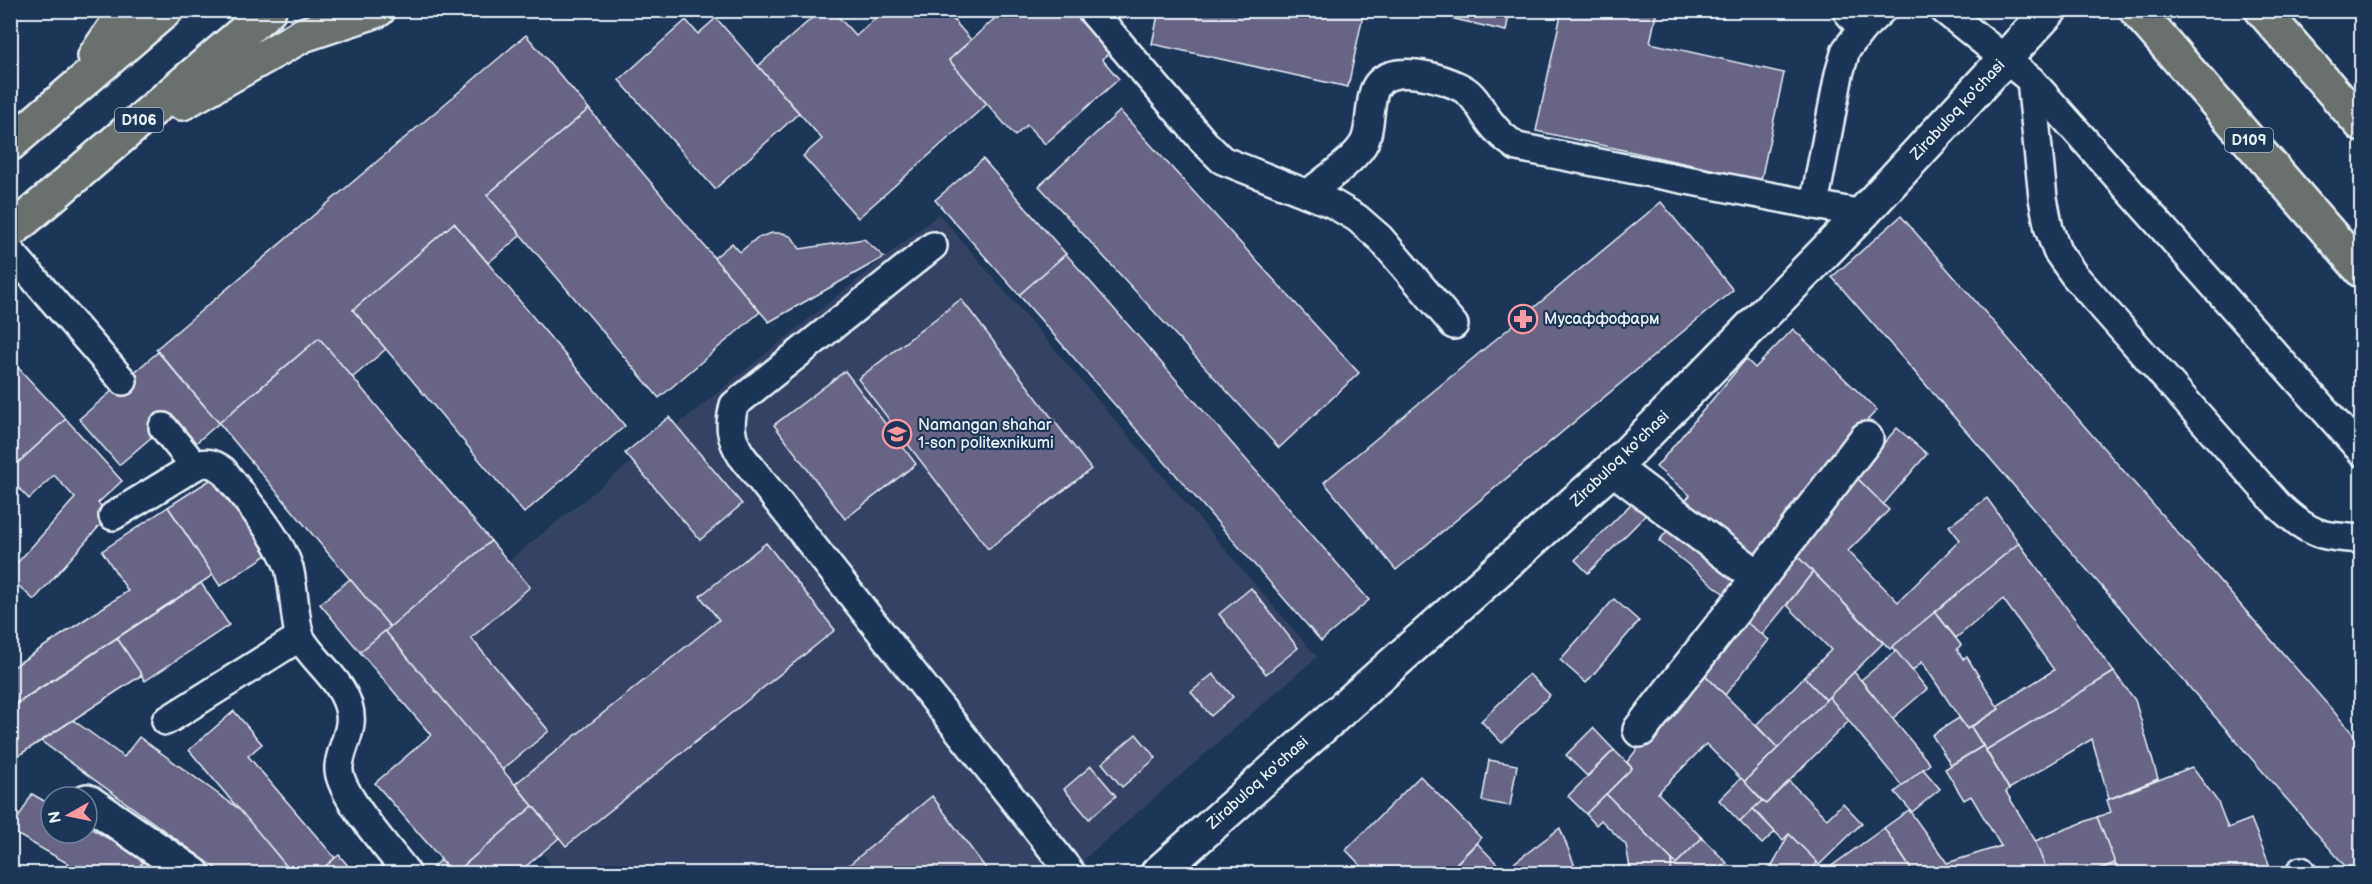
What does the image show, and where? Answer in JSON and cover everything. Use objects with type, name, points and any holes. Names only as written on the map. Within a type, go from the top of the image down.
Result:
[{"type":"main road","points":[[68,95],[127,10]]},
{"type":"main road","points":[[10,144],[166,10]]},
{"type":"main road","name":"D106","points":[[10,232],[269,10]]},
{"type":"main road","points":[[112,143],[303,35],[378,10]]},
{"type":"main road","name":"D109","points":[[2136,10],[2361,271]]},
{"type":"main road","points":[[2262,10],[2361,125]]},
{"type":"street","name":"Zirabuloq ko'chasi","points":[[1157,873],[1613,468],[1862,214],[2050,10]]},
{"type":"street","points":[[1640,730],[1866,439]]},
{"type":"street","points":[[1613,468],[1759,578]]},
{"type":"street","points":[[99,808],[193,873]]},
{"type":"lane","points":[[1091,10],[1222,160],[1333,204],[1357,218],[1380,238],[1454,325]]},
{"type":"lane","points":[[1814,205],[1839,74],[1854,20],[1882,10]]},
{"type":"lane","points":[[1944,10],[2031,80],[2361,452]]},
{"type":"lane","points":[[1308,194],[1358,151],[1365,141],[1374,91],[1381,80],[1392,74],[1404,73],[1455,84],[1468,92],[1502,137],[1517,147],[1862,214]]},
{"type":"lane","points":[[2031,80],[2043,198],[2049,229],[2057,251],[2074,275],[2293,519],[2319,534],[2361,539]]},
{"type":"lane","points":[[933,246],[734,405],[729,423],[732,440],[741,455],[1072,873]]},
{"type":"lane","points":[[10,251],[123,381]]},
{"type":"lane","points":[[163,427],[195,466]]},
{"type":"lane","points":[[113,516],[204,462],[214,464],[223,470],[282,550],[293,584],[300,637],[340,688],[348,705],[352,720],[338,768],[340,781],[349,797],[406,872]]},
{"type":"lane","points":[[166,721],[300,637]]},
{"type":"shaded area","name":"Namangan shahar 1-son politexnikumi","points":[[939,214],[1317,657],[1068,873],[542,874],[551,865],[393,654]]},
{"type":"building","points":[[821,10],[832,10],[856,36],[884,10],[945,10],[971,40],[949,60],[987,104],[858,218],[803,156],[822,139],[758,66]]},
{"type":"building","points":[[1004,10],[1085,10],[1116,47],[1102,59],[1119,79],[1045,144],[1027,125],[1015,136],[949,60]]},
{"type":"building","points":[[1159,10],[1364,10],[1348,87],[1152,44]]},
{"type":"building","points":[[1416,10],[1510,10],[1506,31]]},
{"type":"building","points":[[1562,10],[1657,10],[1650,43],[1784,73],[1761,180],[1536,131]]},
{"type":"building","points":[[716,18],[799,113],[715,189],[619,80],[686,20],[698,34]]},
{"type":"building","points":[[526,35],[589,109],[487,195],[521,235],[488,263],[454,223],[353,310],[386,349],[352,378],[319,338],[219,423],[156,349]]},
{"type":"building","points":[[589,109],[760,312],[659,398],[487,195]]},
{"type":"building","points":[[1120,111],[1359,373],[1279,448],[1039,186]]},
{"type":"building","points":[[983,159],[1066,254],[1019,295],[935,200]]},
{"type":"building","points":[[1661,202],[1733,290],[1396,570],[1324,482]]},
{"type":"building","points":[[1901,216],[2362,744],[2362,874],[2352,874],[1832,277]]},
{"type":"building","points":[[454,223],[625,426],[524,513],[353,310]]},
{"type":"building","points":[[772,233],[783,233],[792,237],[800,249],[864,239],[884,257],[769,322],[714,258],[732,243],[740,252],[757,238]]},
{"type":"building","points":[[1066,254],[1369,600],[1321,641],[1019,295]]},
{"type":"building","points":[[961,299],[1091,469],[988,549],[858,379]]},
{"type":"building","points":[[1793,329],[1877,410],[1840,449],[1759,565],[1683,504],[1690,495],[1656,467],[1746,359],[1755,368]]},
{"type":"building","points":[[319,338],[491,541],[390,627],[219,423]]},
{"type":"building","points":[[158,352],[219,423],[196,443],[174,418],[119,465],[79,419]]},
{"type":"building","points":[[10,359],[66,419],[10,470]]},
{"type":"building","points":[[845,371],[916,464],[845,519],[774,425]]},
{"type":"building","points":[[669,417],[742,504],[700,540],[625,453]]},
{"type":"building","points":[[66,419],[122,481],[98,503],[110,514],[34,600],[10,578],[10,571],[75,498],[54,475],[29,499],[10,479],[10,470]]},
{"type":"building","points":[[1897,428],[1927,454],[1883,505],[1855,476]]},
{"type":"building","points":[[216,476],[267,555],[220,586],[168,507]]},
{"type":"building","points":[[1855,476],[1889,510],[1848,551],[1898,602],[1960,540],[1949,526],[1987,498],[2019,543],[1890,649],[1791,550]]},
{"type":"building","points":[[1635,500],[1648,513],[1588,573],[1575,560]]},
{"type":"building","points":[[168,507],[213,575],[17,703],[10,692],[10,669],[128,591],[102,551]]},
{"type":"building","points":[[1671,526],[1740,582],[1728,597],[1659,541]]},
{"type":"building","points":[[491,541],[530,587],[471,638],[549,731],[502,770],[385,631]]},
{"type":"building","points":[[766,543],[835,630],[566,846],[515,784],[719,620],[700,596]]},
{"type":"building","points":[[2019,543],[2114,672],[1986,750],[1971,727],[1999,709],[1997,706],[2054,670],[2003,599],[1956,638],[1935,612]]},
{"type":"building","points":[[1794,553],[1813,572],[1762,635],[1742,619]]},
{"type":"building","points":[[1813,572],[1883,643],[1826,700],[1804,677],[1831,650],[1787,605]]},
{"type":"building","points":[[350,579],[390,627],[360,652],[320,604]]},
{"type":"building","points":[[201,583],[229,625],[145,681],[117,638]]},
{"type":"building","points":[[1251,588],[1298,648],[1266,674],[1219,614]]},
{"type":"building","points":[[1614,599],[1639,621],[1586,683],[1560,660]]},
{"type":"building","points":[[1935,612],[1961,645],[1957,649],[1963,659],[1967,657],[1999,709],[1967,729],[1922,662],[1912,671],[1892,647]]},
{"type":"building","points":[[1742,619],[1769,640],[1725,695],[1700,670]]},
{"type":"building","points":[[385,631],[533,806],[454,874],[375,783],[431,735],[360,652]]},
{"type":"building","points":[[117,638],[142,675],[10,761],[10,708]]},
{"type":"building","points":[[1896,651],[1927,689],[1892,719],[1861,680]]},
{"type":"building","points":[[1700,670],[1778,748],[1744,782],[1706,744],[1658,793],[1702,838],[1676,864],[1606,794],[1632,768],[1627,762]]},
{"type":"building","points":[[1854,672],[1930,764],[1902,786],[1829,697]]},
{"type":"building","points":[[2114,672],[2135,700],[2158,779],[2109,799],[2092,739],[2009,789],[1986,750]]},
{"type":"building","points":[[1213,674],[1233,697],[1211,716],[1191,692]]},
{"type":"building","points":[[1529,674],[1550,695],[1502,743],[1481,721]]},
{"type":"building","points":[[1804,677],[1826,700],[1778,748],[1756,725]]},
{"type":"building","points":[[1829,697],[1849,721],[1766,804],[1744,782]]},
{"type":"building","points":[[234,711],[262,744],[248,756],[335,858],[317,874],[293,874],[189,750]]},
{"type":"building","points":[[1959,718],[1967,729],[1971,727],[1983,746],[1951,765],[1932,735]]},
{"type":"building","points":[[73,720],[124,757],[139,737],[239,809],[293,874],[224,874],[41,741]]},
{"type":"building","points":[[1593,728],[1614,750],[1587,776],[1566,755]]},
{"type":"building","points":[[1136,734],[1156,758],[1122,787],[1102,763]]},
{"type":"building","points":[[1983,746],[2009,789],[2006,792],[2035,840],[2048,874],[1914,874],[1884,828],[1909,810],[1947,863],[2001,846],[1971,796],[1964,800],[1945,769]]},
{"type":"building","points":[[1614,750],[1632,768],[1586,814],[1568,796]]},
{"type":"building","points":[[1489,760],[1517,765],[1510,806],[1482,801]]},
{"type":"building","points":[[1091,766],[1116,796],[1089,819],[1064,789]]},
{"type":"building","points":[[2192,767],[2218,802],[2228,828],[2251,819],[2273,874],[2119,874],[2097,817],[2111,812],[2107,800]]},
{"type":"building","points":[[1923,769],[1940,789],[1912,812],[1895,792]]},
{"type":"building","points":[[1420,776],[1481,838],[1446,874],[1369,874],[1346,850]]},
{"type":"building","points":[[1741,778],[1762,801],[1740,822],[1719,800]]},
{"type":"building","points":[[1789,781],[1827,819],[1843,803],[1862,823],[1819,865],[1789,834],[1783,840],[1753,809],[1762,801],[1766,804]]},
{"type":"building","points":[[32,794],[39,798],[39,845],[99,845],[99,833],[145,860],[133,874],[86,874],[11,831]]},
{"type":"building","points":[[1606,794],[1672,860],[1671,874],[1631,874],[1626,845],[1601,820],[1596,825],[1586,814]]},
{"type":"building","points":[[932,796],[990,874],[838,874]]},
{"type":"building","points":[[533,806],[559,838],[517,874],[454,874]]},
{"type":"building","points":[[1753,809],[1775,832],[1762,844],[1740,822]]},
{"type":"building","points":[[2097,817],[2115,863],[2088,874],[2048,874],[2035,841]]},
{"type":"building","points":[[1560,828],[1578,874],[1513,874],[1510,866]]},
{"type":"building","points":[[1884,828],[1914,874],[1822,874],[1822,873]]},
{"type":"building","points":[[1789,834],[1817,862],[1811,874],[1720,874],[1720,869],[1768,873]]},
{"type":"building","points":[[1702,838],[1727,863],[1720,869],[1720,874],[1671,874],[1672,860],[1676,864]]},
{"type":"building","points":[[1477,843],[1503,870],[1500,874],[1446,874]]},
{"type":"building","points":[[151,853],[173,874],[133,874]]},
{"type":"building","points":[[339,855],[355,874],[317,874],[335,858]]},
{"type":"building","points":[[440,860],[452,874],[426,874]]},
{"type":"building","points":[[2115,863],[2119,874],[2088,874]]},
{"type":"place","name":"Мусаффофарм","points":[[1523,319]]},
{"type":"place","name":"Namangan shahar 1-son politexnikumi","points":[[897,434]]}]
